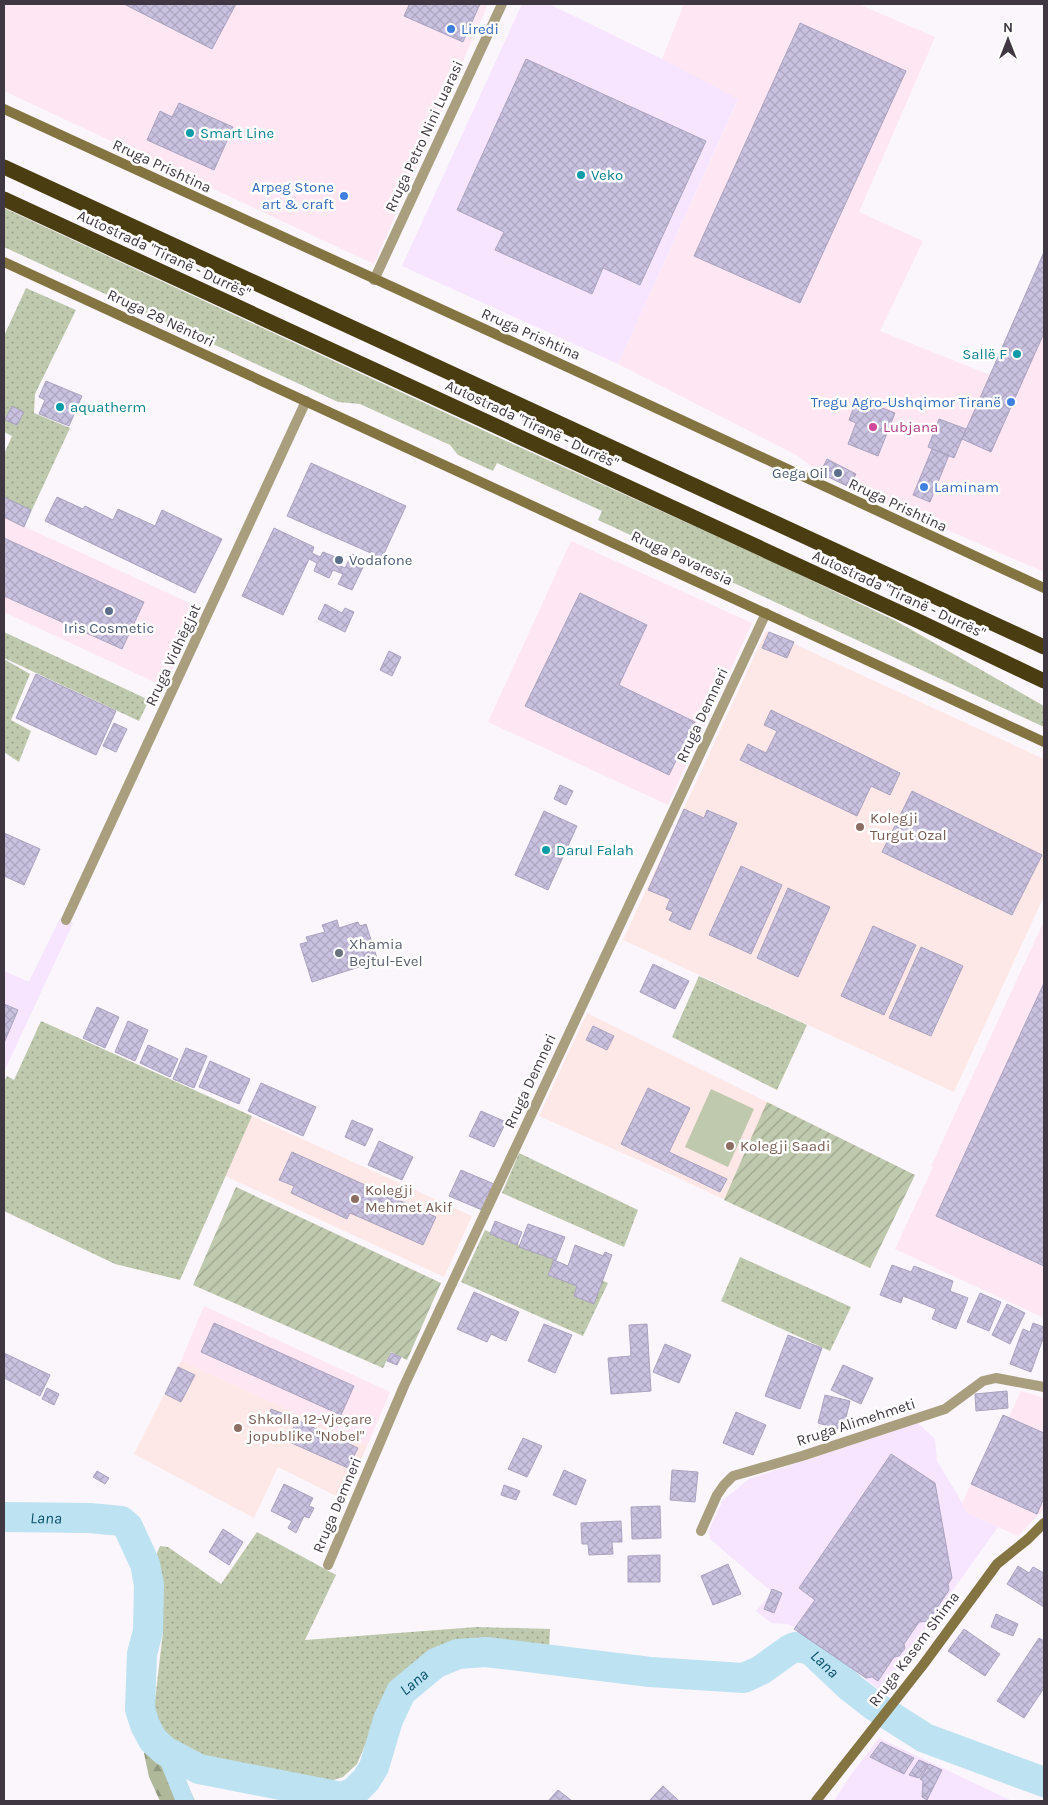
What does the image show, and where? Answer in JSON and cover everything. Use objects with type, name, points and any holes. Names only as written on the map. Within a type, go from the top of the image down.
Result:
[{"type":"highway","name":"Autostrada \"Tiranë - Durrës\"","points":[[4,167],[1044,647]]},
{"type":"highway","name":"Autostrada \"Tiranë - Durrës\"","points":[[4,199],[916,620],[1044,681]]},
{"type":"main road","name":"Rruga Prishtina","points":[[4,109],[1044,588]]},
{"type":"main road","name":"Rruga 28 Nëntori","points":[[4,262],[306,401]]},
{"type":"main road","name":"Rruga Pavaresia","points":[[306,401],[1044,742]]},
{"type":"main road","name":"Rruga Kasem Shima","points":[[816,1801],[923,1665],[997,1564],[1028,1539],[1044,1523]]},
{"type":"street","name":"Rruga Petro Nini Luarasi","points":[[374,280],[502,4]]},
{"type":"street","name":"Rruga Vidhëgjat","points":[[66,920],[306,401]]},
{"type":"street","name":"Rruga Demneri","points":[[328,1565],[404,1386],[766,613]]},
{"type":"street","name":"Rruga Alimehmeti","points":[[701,1531],[717,1495],[733,1476],[802,1456],[945,1408],[983,1380],[996,1378],[1044,1387]]},
{"type":"shaded area","points":[[4,4],[488,4],[374,264],[4,91]]},
{"type":"shaded area","points":[[522,4],[549,4],[662,59],[738,99],[618,364],[402,266]]},
{"type":"shaded area","points":[[684,4],[858,4],[935,37],[859,212],[923,241],[880,331],[990,375],[1044,252],[1044,572],[820,473],[798,456],[618,364],[738,100],[662,59]]},
{"type":"shaded area","points":[[4,517],[200,608],[165,687],[4,612]]},
{"type":"shaded area","points":[[571,541],[752,623],[668,805],[488,722]]},
{"type":"shaded area","name":"Kolegji Turgut Ozal","points":[[766,631],[1044,759],[1044,896],[954,1092],[623,940]]},
{"type":"shaded area","points":[[60,918],[73,923],[4,1072],[4,971],[29,982]]},
{"type":"shaded area","points":[[1044,921],[1044,1318],[895,1249],[933,1167],[931,1166]]},
{"type":"shaded area","name":"Kolegji Saadi","points":[[587,1013],[915,1175],[870,1268],[672,1175],[539,1116]]},
{"type":"shaded area","name":"Kolegji Mehmet Akif","points":[[252,1116],[472,1216],[444,1277],[225,1176]]},
{"type":"shaded area","points":[[204,1306],[390,1392],[367,1446],[181,1361]]},
{"type":"shaded area","name":"Shkolla 12-Vjeçare jopublike \"Nobel\"","points":[[181,1361],[367,1446],[344,1500],[278,1467],[254,1518],[134,1454]]},
{"type":"shaded area","points":[[1021,1391],[1044,1398],[1044,1509],[1018,1536],[967,1513],[962,1503],[1003,1415],[1009,1417]]},
{"type":"shaded area","points":[[918,1423],[935,1439],[937,1461],[967,1513],[998,1527],[881,1691],[802,1629],[787,1624],[771,1623],[756,1611],[772,1592],[710,1539],[709,1530],[723,1500],[749,1479]]},
{"type":"shaded area","points":[[879,1738],[1012,1801],[834,1801],[850,1776]]},
{"type":"green space","points":[[4,208],[517,446],[765,558],[896,621],[1044,706],[1044,727],[598,520],[602,511],[497,463],[493,471],[458,455],[450,445],[360,404],[338,402],[4,247]]},
{"type":"green space","points":[[26,288],[76,310],[35,394],[34,413],[70,428],[24,527],[4,517],[4,454],[12,436],[4,432],[4,336]]},
{"type":"green space","points":[[4,632],[149,700],[139,721],[4,658]]},
{"type":"green space","points":[[4,659],[30,674],[11,720],[31,731],[19,762],[4,752]]},
{"type":"green space","points":[[699,976],[807,1025],[777,1090],[672,1037]]},
{"type":"green space","points":[[41,1021],[252,1116],[180,1280],[115,1264],[4,1211],[4,1082],[7,1076],[14,1080]]},
{"type":"green space","points":[[711,1089],[754,1109],[728,1167],[685,1147]]},
{"type":"green space","points":[[767,1102],[915,1175],[870,1268],[724,1200]]},
{"type":"green space","points":[[519,1153],[638,1210],[624,1247],[502,1193]]},
{"type":"green space","points":[[236,1187],[441,1283],[407,1360],[391,1352],[383,1368],[193,1285]]},
{"type":"green space","points":[[485,1230],[608,1283],[583,1336],[461,1282]]},
{"type":"green space","points":[[740,1257],[851,1307],[830,1351],[721,1301]]},
{"type":"green space","points":[[257,1532],[336,1575],[305,1640],[477,1627],[550,1629],[549,1648],[480,1645],[442,1648],[431,1655],[394,1688],[381,1708],[357,1764],[343,1777],[327,1782],[311,1781],[193,1756],[172,1741],[163,1730],[154,1709],[163,1632],[163,1605],[154,1560],[160,1546],[168,1547],[221,1584]]},
{"type":"green space","points":[[149,1748],[157,1749],[171,1766],[182,1775],[195,1801],[160,1801],[149,1777],[144,1753]]},
{"type":"building","points":[[124,4],[236,4],[212,49]]},
{"type":"building","name":"Liredi","points":[[406,4],[480,4],[463,42],[404,16],[409,5]]},
{"type":"building","points":[[800,23],[906,71],[800,303],[694,256]]},
{"type":"building","name":"Veko","points":[[526,59],[706,141],[640,285],[603,268],[592,294],[495,250],[504,232],[457,210]]},
{"type":"building","name":"Smart Line","points":[[179,103],[233,127],[214,170],[147,140],[160,111],[172,117]]},
{"type":"building","name":"Sallë F","points":[[1044,252],[1044,333],[991,452],[962,439]]},
{"type":"building","name":"aquatherm","points":[[46,381],[82,396],[69,426],[39,414],[45,400],[39,397]]},
{"type":"building","name":"Lubjana","points":[[857,398],[895,413],[878,456],[848,444],[856,423],[849,420]]},
{"type":"building","points":[[12,406],[24,412],[17,425],[5,420]]},
{"type":"building","points":[[939,419],[966,429],[954,458],[928,447]]},
{"type":"building","points":[[932,449],[949,455],[930,502],[913,495]]},
{"type":"building","name":"Gega Oil","points":[[827,459],[856,474],[849,487],[820,473]]},
{"type":"building","points":[[311,463],[406,506],[382,558],[287,516]]},
{"type":"building","points":[[4,497],[31,510],[24,527],[4,517]]},
{"type":"building","points":[[57,497],[83,509],[85,506],[113,520],[118,509],[155,526],[162,510],[222,539],[195,593],[45,521]]},
{"type":"building","points":[[274,528],[314,547],[312,553],[320,557],[323,552],[338,558],[336,564],[345,568],[352,554],[366,561],[352,590],[338,584],[343,574],[333,570],[329,578],[314,571],[317,563],[309,559],[283,615],[242,596]]},
{"type":"building","points":[[4,538],[144,602],[122,649],[4,596]]},
{"type":"building","points":[[580,593],[647,625],[619,685],[695,722],[669,775],[525,706]]},
{"type":"building","points":[[325,604],[342,613],[345,608],[354,612],[345,632],[318,619]]},
{"type":"building","points":[[769,632],[794,642],[787,658],[762,648]]},
{"type":"building","points":[[389,651],[401,657],[392,676],[380,670]]},
{"type":"building","points":[[36,674],[116,711],[96,755],[16,718]]},
{"type":"building","points":[[771,710],[900,773],[890,795],[871,786],[857,816],[740,760],[748,744],[766,753],[777,731],[764,725]]},
{"type":"building","points":[[114,723],[127,729],[116,752],[103,746]]},
{"type":"building","points":[[560,785],[573,791],[566,805],[554,799]]},
{"type":"building","points":[[912,791],[1042,855],[1012,915],[882,852]]},
{"type":"building","points":[[684,809],[704,818],[707,810],[737,823],[690,930],[669,920],[673,912],[666,909],[670,899],[648,890]]},
{"type":"building","name":"Darul Falah","points":[[544,811],[577,826],[548,890],[515,875]]},
{"type":"building","points":[[4,833],[40,849],[24,885],[4,876]]},
{"type":"building","points":[[741,866],[782,885],[751,954],[709,935]]},
{"type":"building","points":[[788,888],[830,907],[798,977],[757,958]]},
{"type":"building","name":"Xhamia Bejtul-Evel","points":[[337,920],[339,928],[358,922],[360,926],[366,924],[378,961],[312,982],[300,944],[308,942],[306,937],[325,932],[322,925]]},
{"type":"building","points":[[873,926],[916,945],[884,1015],[841,996]]},
{"type":"building","points":[[921,947],[963,966],[931,1036],[889,1018]]},
{"type":"building","points":[[653,964],[689,981],[675,1009],[640,992]]},
{"type":"building","points":[[1044,983],[1044,1266],[936,1216]]},
{"type":"building","points":[[4,1004],[18,1010],[4,1043]]},
{"type":"building","points":[[97,1007],[119,1017],[105,1048],[83,1038]]},
{"type":"building","points":[[128,1021],[148,1030],[135,1061],[115,1052]]},
{"type":"building","points":[[593,1026],[614,1036],[607,1050],[586,1040]]},
{"type":"building","points":[[148,1045],[178,1059],[170,1077],[140,1063]]},
{"type":"building","points":[[186,1048],[207,1056],[194,1088],[173,1079]]},
{"type":"building","points":[[210,1061],[250,1079],[239,1104],[199,1087]]},
{"type":"building","points":[[261,1083],[316,1107],[303,1136],[248,1111]]},
{"type":"building","points":[[648,1088],[690,1108],[669,1152],[727,1179],[720,1192],[621,1144]]},
{"type":"building","points":[[481,1111],[506,1122],[494,1147],[469,1136]]},
{"type":"building","points":[[352,1120],[373,1129],[365,1146],[345,1137]]},
{"type":"building","points":[[379,1141],[413,1157],[402,1180],[368,1165]]},
{"type":"building","points":[[292,1152],[436,1217],[423,1245],[350,1213],[347,1219],[291,1193],[294,1186],[279,1180]]},
{"type":"building","points":[[461,1170],[494,1184],[482,1210],[449,1196]]},
{"type":"building","points":[[495,1221],[522,1232],[517,1245],[490,1234]]},
{"type":"building","points":[[528,1224],[565,1237],[556,1260],[519,1247]]},
{"type":"building","points":[[575,1245],[603,1256],[605,1252],[612,1255],[594,1304],[574,1296],[577,1286],[548,1275],[554,1260],[568,1266]]},
{"type":"building","points":[[892,1265],[911,1272],[914,1266],[953,1281],[950,1291],[968,1298],[956,1329],[932,1319],[936,1309],[903,1296],[901,1303],[880,1295]]},
{"type":"building","points":[[474,1292],[519,1312],[506,1341],[491,1334],[487,1342],[457,1329]]},
{"type":"building","points":[[980,1293],[1001,1302],[989,1331],[967,1322]]},
{"type":"building","points":[[1007,1304],[1025,1313],[1010,1344],[992,1335]]},
{"type":"building","points":[[214,1323],[354,1386],[341,1415],[201,1352]]},
{"type":"building","points":[[1033,1323],[1044,1327],[1044,1336],[1031,1372],[1010,1364],[1023,1329],[1030,1332]]},
{"type":"building","points":[[544,1324],[572,1335],[555,1373],[528,1361]]},
{"type":"building","points":[[647,1324],[651,1391],[611,1394],[608,1358],[631,1356],[629,1325]]},
{"type":"building","points":[[788,1335],[822,1348],[800,1409],[765,1396]]},
{"type":"building","points":[[665,1344],[691,1355],[679,1383],[653,1372]]},
{"type":"building","points":[[4,1353],[50,1375],[40,1396],[4,1378]]},
{"type":"building","points":[[391,1353],[401,1357],[397,1365],[387,1361]]},
{"type":"building","points":[[843,1365],[873,1378],[861,1404],[831,1390]]},
{"type":"building","points":[[178,1367],[195,1375],[181,1402],[165,1394]]},
{"type":"building","points":[[47,1388],[59,1394],[54,1405],[42,1399]]},
{"type":"building","points":[[1007,1391],[1008,1408],[976,1411],[975,1394]]},
{"type":"building","points":[[825,1395],[850,1401],[843,1430],[818,1423]]},
{"type":"building","points":[[271,1409],[287,1415],[283,1425],[267,1419]]},
{"type":"building","points":[[736,1412],[766,1425],[753,1455],[723,1443]]},
{"type":"building","points":[[1003,1415],[1044,1433],[1044,1498],[1037,1514],[971,1484]]},
{"type":"building","points":[[297,1420],[358,1448],[348,1468],[287,1441]]},
{"type":"building","points":[[523,1438],[542,1446],[527,1477],[508,1469]]},
{"type":"building","points":[[891,1454],[935,1483],[952,1578],[948,1584],[949,1590],[928,1621],[919,1622],[904,1644],[905,1648],[899,1656],[894,1657],[878,1681],[872,1677],[866,1678],[794,1629],[815,1600],[799,1588]]},
{"type":"building","points":[[564,1470],[586,1480],[576,1505],[553,1495]]},
{"type":"building","points":[[672,1470],[698,1472],[695,1502],[670,1500]]},
{"type":"building","points":[[97,1471],[109,1478],[105,1484],[93,1477]]},
{"type":"building","points":[[284,1484],[313,1498],[309,1506],[314,1508],[309,1518],[304,1516],[296,1533],[288,1528],[292,1521],[271,1511]]},
{"type":"building","points":[[504,1485],[520,1491],[516,1500],[501,1495]]},
{"type":"building","points":[[660,1506],[661,1538],[632,1539],[631,1507]]},
{"type":"building","points":[[621,1521],[622,1542],[612,1542],[613,1554],[589,1555],[588,1544],[582,1544],[581,1523]]},
{"type":"building","points":[[223,1529],[243,1542],[229,1565],[209,1552]]},
{"type":"building","points":[[660,1555],[660,1582],[628,1582],[628,1556]]},
{"type":"building","points":[[728,1564],[741,1594],[713,1605],[701,1576]]},
{"type":"building","points":[[1018,1566],[1029,1573],[1033,1567],[1044,1573],[1044,1607],[1007,1584]]},
{"type":"building","points":[[772,1589],[782,1593],[774,1613],[764,1609]]},
{"type":"building","points":[[996,1614],[1018,1624],[1013,1636],[991,1627]]},
{"type":"building","points":[[964,1629],[1000,1654],[985,1676],[948,1651]]},
{"type":"building","points":[[1039,1638],[1044,1641],[1044,1688],[1024,1718],[997,1701]]},
{"type":"building","points":[[881,1742],[914,1758],[904,1774],[870,1757]]},
{"type":"building","points":[[919,1760],[928,1764],[919,1778],[909,1775]]},
{"type":"building","points":[[929,1764],[942,1770],[927,1800],[922,1797],[923,1781],[920,1779]]},
{"type":"building","points":[[663,1786],[679,1801],[649,1801]]},
{"type":"building","points":[[558,1790],[572,1801],[548,1801]]},
{"type":"waterway","name":"Lana","points":[[4,1517],[90,1518],[121,1521],[128,1527],[145,1564],[149,1585],[148,1631],[142,1654],[140,1709],[145,1725],[153,1740],[165,1751],[199,1769],[342,1797],[354,1792],[366,1780],[374,1767],[388,1720],[401,1692],[436,1663],[458,1654],[486,1652],[650,1672],[744,1678],[761,1670],[795,1647],[812,1651],[850,1687],[873,1705],[925,1738],[1044,1782]]},
{"type":"waterway","points":[[165,1751],[185,1801]]},
{"type":"place","name":"Liredi","points":[[451,29]]},
{"type":"place","name":"Smart Line","points":[[190,133]]},
{"type":"place","name":"Veko","points":[[581,175]]},
{"type":"place","name":"Arpeg Stone art & craft","points":[[344,196]]},
{"type":"place","name":"Sallë F","points":[[1017,354]]},
{"type":"place","name":"Tregu Agro-Ushqimor Tiranë","points":[[1011,402]]},
{"type":"place","name":"aquatherm","points":[[60,407]]},
{"type":"place","name":"Lubjana","points":[[873,427]]},
{"type":"place","name":"Gega Oil","points":[[838,473]]},
{"type":"place","name":"Laminam","points":[[924,487]]},
{"type":"place","name":"Vodafone","points":[[339,560]]},
{"type":"place","name":"Iris Cosmetic","points":[[109,611]]},
{"type":"place","name":"Kolegji Turgut Ozal","points":[[860,827]]},
{"type":"place","name":"Darul Falah","points":[[546,850]]},
{"type":"place","name":"Xhamia Bejtul-Evel","points":[[339,953]]},
{"type":"place","name":"Kolegji Saadi","points":[[730,1146]]},
{"type":"place","name":"Kolegji Mehmet Akif","points":[[355,1199]]},
{"type":"place","name":"Shkolla 12-Vjeçare jopublike \"Nobel\"","points":[[238,1428]]}]
